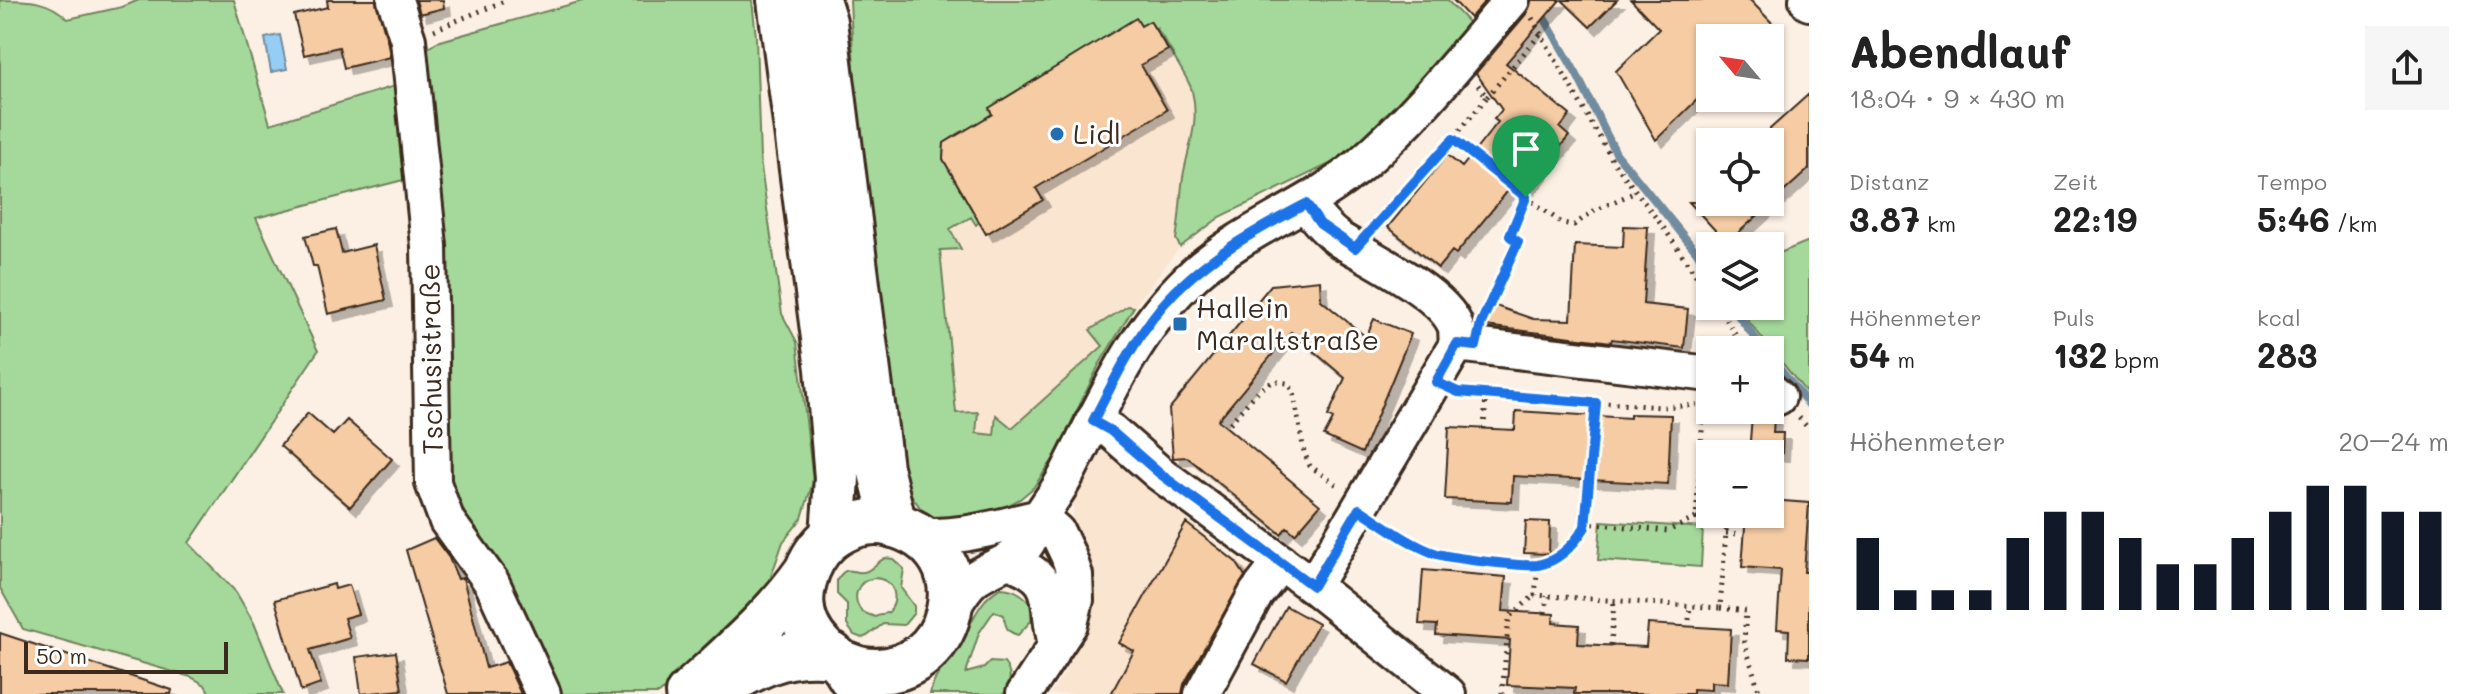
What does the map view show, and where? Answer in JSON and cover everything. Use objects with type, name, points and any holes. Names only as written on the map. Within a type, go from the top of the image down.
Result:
[{"type":"main road","points":[[780,0],[828,369],[837,478],[833,536]]},
{"type":"main road","points":[[823,7],[880,468],[905,530]]},
{"type":"main road","points":[[688,694],[784,601],[816,554],[833,536],[868,522],[905,530],[931,545],[943,559],[951,586],[949,614],[914,676],[885,671],[844,671],[800,653],[754,668],[713,694]]},
{"type":"main road","points":[[807,571],[801,613],[812,635],[844,671]]},
{"type":"street","name":"Tschusistraße","points":[[395,0],[408,40],[429,246],[433,483],[447,521],[492,583],[543,694]]},
{"type":"street","points":[[949,614],[971,581],[1008,561],[1026,545],[1066,477],[1114,379],[1162,306],[1199,270],[1253,231],[1306,204],[1359,165],[1426,102],[1459,62],[1520,5]]},
{"type":"street","points":[[1306,204],[1320,224],[1395,270],[1443,308],[1466,345],[1696,388]]},
{"type":"street","points":[[1313,586],[1436,382],[1466,345]]},
{"type":"street","points":[[1093,421],[1111,431],[1159,473],[1313,586],[1448,694]]},
{"type":"street","points":[[905,530],[936,537],[1040,517]]},
{"type":"street","points":[[1024,694],[1070,624],[1076,600],[1075,575],[1057,532],[1040,517]]},
{"type":"street","points":[[1008,561],[1038,576],[1047,587],[1056,644]]},
{"type":"street","points":[[1205,693],[1256,594],[1281,562]]},
{"type":"path","points":[[408,40],[507,0]]},
{"type":"path","points":[[1520,5],[1542,32],[1613,161],[1696,276]]},
{"type":"path","points":[[1355,248],[1453,139],[1542,32]]},
{"type":"path","points":[[1459,62],[1487,97]]},
{"type":"path","points":[[1453,139],[1562,223],[1574,225],[1595,210],[1636,192]]},
{"type":"path","points":[[1466,345],[1481,323],[1518,242],[1510,236],[1526,197]]},
{"type":"path","points":[[1230,423],[1258,391],[1274,381],[1287,383],[1293,390],[1304,452],[1310,466],[1409,541],[1436,554],[1538,565],[1558,557],[1575,542],[1585,523],[1596,403]]},
{"type":"path","points":[[1436,382],[1458,392],[1552,403],[1596,403],[1638,408],[1662,407],[1696,394]]},
{"type":"path","points":[[1484,429],[1486,394]]},
{"type":"path","points":[[1585,523],[1668,531],[1696,518]]},
{"type":"path","points":[[1720,608],[1726,528]]},
{"type":"path","points":[[1726,533],[1740,534]]},
{"type":"path","points":[[1464,567],[1465,558]]},
{"type":"path","points":[[1502,694],[1509,617],[1535,595],[1538,565]]},
{"type":"path","points":[[1535,595],[1746,611],[1744,641],[1760,694]]},
{"type":"path","points":[[1545,613],[1547,596]]},
{"type":"path","points":[[1611,645],[1614,601]]},
{"type":"path","points":[[1689,620],[1690,606]]},
{"type":"shaded area","name":"Lidl","points":[[1142,8],[1192,89],[1195,130],[1182,181],[1181,214],[1176,239],[1180,247],[1128,315],[1099,365],[1054,458],[1033,488],[947,478],[911,113]]},
{"type":"shaded area","points":[[1102,452],[1123,461],[1272,590],[1215,694],[1050,694],[1065,672],[1082,631],[1072,527],[1074,499],[1094,457]]},
{"type":"green space","points":[[0,0],[37,2],[53,8],[68,19],[139,0],[234,0],[270,124],[401,84],[411,178],[256,218],[318,351],[189,543],[236,592],[254,623],[283,694],[210,694],[205,685],[191,677],[23,629],[0,588]]},
{"type":"green space","points":[[586,0],[752,0],[760,160],[782,314],[797,342],[813,482],[802,518],[783,542],[767,588],[733,630],[659,694],[553,694],[445,486],[424,51],[437,42]]},
{"type":"green space","points":[[850,0],[1447,0],[1471,25],[1408,96],[1342,158],[1220,217],[1180,247],[1176,239],[1183,177],[1194,124],[1194,103],[1185,76],[1150,21],[1141,26],[1136,19],[989,108],[999,126],[969,144],[961,132],[944,143],[943,159],[979,222],[976,225],[971,217],[950,229],[961,249],[940,250],[956,413],[978,412],[976,433],[994,435],[996,415],[1012,428],[1103,346],[1090,330],[1128,306],[1134,307],[1099,365],[1054,458],[1033,488],[1020,499],[979,521],[936,520],[921,509],[910,493],[902,467],[864,175]]},
{"type":"green space","points":[[1809,241],[1809,396],[1784,365],[1784,336],[1760,336],[1748,320],[1784,320],[1784,251]]},
{"type":"green space","points":[[1601,521],[1703,528],[1701,567],[1598,560]]},
{"type":"green space","points":[[885,558],[893,559],[904,569],[901,588],[914,606],[914,613],[904,625],[883,624],[862,638],[854,635],[847,625],[847,604],[837,594],[837,580],[845,571],[867,571]],"holes":[[[874,578],[890,585],[894,600],[889,612],[875,617],[862,612],[856,596],[863,583]]]},
{"type":"green space","points":[[1001,588],[1015,591],[1029,601],[1032,605],[1031,621],[1018,635],[1007,628],[1004,615],[994,611],[979,633],[966,673],[984,668],[990,662],[1004,663],[1010,678],[1004,694],[930,694],[938,674],[960,644],[981,605]]},
{"type":"water","points":[[280,35],[287,69],[271,72],[265,38]]},
{"type":"building","points":[[327,0],[376,0],[390,57],[344,68],[339,47],[304,55],[294,15],[328,7]]},
{"type":"building","points":[[416,0],[443,0],[444,8],[420,14]]},
{"type":"building","points":[[1453,0],[1486,0],[1470,18]]},
{"type":"building","points":[[1531,0],[1560,0],[1506,63],[1570,115],[1560,128],[1569,136],[1526,189],[1516,181],[1456,254],[1452,251],[1438,268],[1388,227],[1447,155],[1462,167],[1498,122],[1494,119],[1502,110],[1476,73],[1527,13]]},
{"type":"building","points":[[1562,0],[1617,0],[1590,27]]},
{"type":"building","points":[[1631,0],[1750,0],[1773,24],[1696,24],[1696,101],[1656,140],[1616,71],[1659,29]]},
{"type":"building","name":"Lidl","points":[[1136,18],[1141,26],[1150,21],[1168,50],[1141,65],[1167,110],[1036,188],[1043,200],[986,234],[943,159],[944,143],[992,114],[989,108]]},
{"type":"building","points":[[1809,94],[1809,169],[1784,192],[1784,128],[1771,128]]},
{"type":"building","points":[[1702,216],[1757,216],[1739,232],[1717,232]]},
{"type":"building","points":[[1624,226],[1648,227],[1643,304],[1688,309],[1684,348],[1485,326],[1493,305],[1533,319],[1571,320],[1575,245],[1623,247]]},
{"type":"building","points":[[336,229],[342,253],[374,245],[386,300],[328,314],[317,266],[313,266],[305,236]]},
{"type":"building","points":[[1320,280],[1321,300],[1366,337],[1374,319],[1411,334],[1362,453],[1324,436],[1333,419],[1328,416],[1345,378],[1291,332],[1218,420],[1320,505],[1295,534],[1287,527],[1281,534],[1187,457],[1173,458],[1169,409],[1271,285]]},
{"type":"building","points":[[1516,411],[1630,418],[1630,414],[1671,415],[1668,484],[1513,476],[1512,502],[1445,499],[1449,427],[1515,430]]},
{"type":"building","points":[[308,413],[333,435],[347,420],[392,459],[350,507],[280,446]]},
{"type":"building","points":[[1751,424],[1774,424],[1773,433],[1783,433],[1783,440],[1750,440]]},
{"type":"building","points":[[1784,501],[1809,503],[1804,572],[1809,572],[1809,658],[1788,657],[1789,630],[1777,629],[1781,570],[1742,567],[1745,528],[1784,528]]},
{"type":"building","points":[[1526,521],[1550,522],[1549,554],[1524,553]]},
{"type":"building","points":[[1186,523],[1236,562],[1245,576],[1184,684],[1182,694],[1111,694],[1134,651],[1119,643]]},
{"type":"building","points":[[434,538],[449,558],[458,579],[463,578],[486,668],[506,662],[521,694],[448,694],[406,550]]},
{"type":"building","points":[[1423,570],[1506,577],[1503,611],[1554,614],[1553,623],[1579,625],[1578,644],[1646,647],[1648,624],[1731,629],[1728,683],[1711,682],[1711,690],[1693,689],[1693,694],[1574,694],[1575,688],[1507,685],[1510,640],[1436,635],[1437,625],[1419,624]]},
{"type":"building","points":[[334,584],[335,589],[349,585],[358,614],[344,618],[350,638],[310,650],[321,684],[301,691],[275,600]]},
{"type":"building","points":[[1286,606],[1318,624],[1286,681],[1254,664]]},
{"type":"building","points":[[0,633],[172,690],[171,694],[0,694]]},
{"type":"building","points":[[396,652],[402,690],[361,694],[356,657]]},
{"type":"waterway","points":[[1534,0],[1577,75],[1616,153],[1696,251]]},
{"type":"waterway","points":[[1742,320],[1754,336]]},
{"type":"waterway","points":[[1784,374],[1809,405]]},
{"type":"place","name":"Lidl","points":[[1057,134]]},
{"type":"place","name":"Hallein Maraltstraße","points":[[1180,324]]},
{"type":"route","points":[[1453,139],[1526,197],[1510,236],[1518,242],[1481,323],[1476,346],[1457,344],[1436,382],[1458,392],[1596,403],[1585,527],[1575,542],[1558,557],[1538,565],[1436,554],[1359,509],[1313,586],[1159,473],[1111,431],[1093,421],[1114,379],[1162,306],[1199,270],[1253,231],[1306,204],[1320,224],[1355,248],[1453,139]]}]
